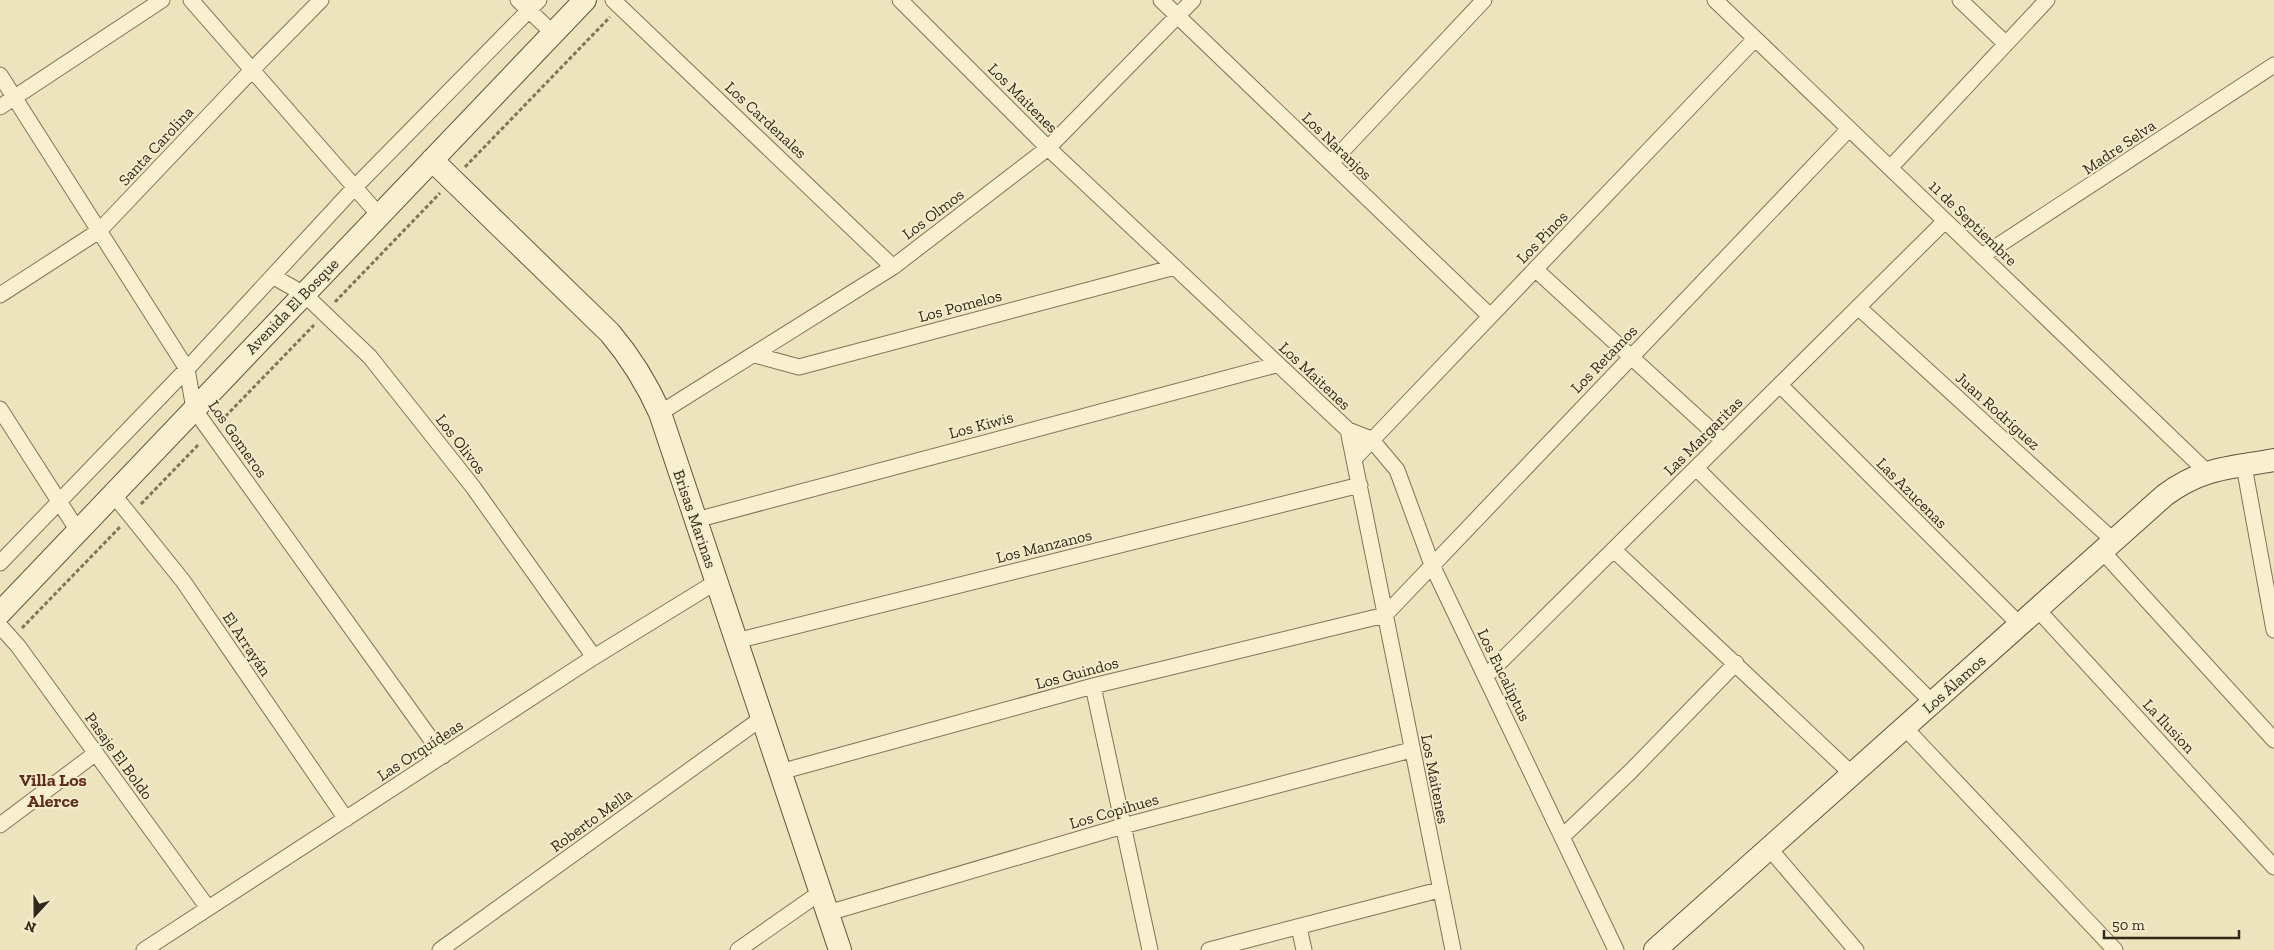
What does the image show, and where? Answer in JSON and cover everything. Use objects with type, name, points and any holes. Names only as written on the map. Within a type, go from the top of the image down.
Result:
[{"type":"street","points":[[0,107],[162,0]]},
{"type":"street","points":[[191,0],[379,216]]},
{"type":"street","name":"Santa Carolina","points":[[0,295],[100,231],[321,0]]},
{"type":"street","name":"Avenida El Bosque","points":[[1,612],[585,0]]},
{"type":"street","name":"Los Cardenales","points":[[613,0],[893,267]]},
{"type":"street","name":"Los Maitenes","points":[[900,0],[1048,148],[1348,430],[1439,890],[1453,950]]},
{"type":"street","name":"Los Naranjos","points":[[1161,0],[1490,316]]},
{"type":"street","name":"Los Olmos","points":[[660,413],[893,267],[1048,148],[1193,0]]},
{"type":"street","points":[[1331,164],[1484,0]]},
{"type":"street","name":"11 de Septiembre","points":[[1715,0],[2206,472]]},
{"type":"street","points":[[1960,0],[2006,44]]},
{"type":"street","points":[[1890,168],[2047,0]]},
{"type":"street","points":[[528,4],[553,34]]},
{"type":"street","name":"Avenida El Bosque","points":[[0,563],[274,277],[528,4]]},
{"type":"street","name":"Los Pinos","points":[[1354,458],[1755,39]]},
{"type":"street","name":"Madre Selva","points":[[1982,256],[2274,65]]},
{"type":"street","name":"Los Gomeros","points":[[0,76],[187,369],[194,409],[443,756]]},
{"type":"street","name":"Los Retamos","points":[[1385,615],[1630,356],[1849,129]]},
{"type":"street","name":"Brisas Marinas","points":[[432,160],[610,333],[639,371],[660,413],[840,950]]},
{"type":"street","name":"Las Margaritas","points":[[1486,676],[1615,551],[1945,221]]},
{"type":"street","name":"Los Pomelos","points":[[755,355],[799,366],[1175,267]]},
{"type":"street","points":[[1536,269],[1724,441]]},
{"type":"street","name":"Los Olivos","points":[[274,277],[304,294],[370,357],[473,487],[594,657]]},
{"type":"street","name":"Juan Rodríguez","points":[[1858,307],[2109,547],[2274,740]]},
{"type":"street","name":"Los Kiwis","points":[[696,520],[1276,364]]},
{"type":"street","name":"Las Azucenas","points":[[1780,385],[2020,625]]},
{"type":"street","points":[[0,409],[78,531]]},
{"type":"street","name":"Los Eucaliptus","points":[[1348,430],[1371,439],[1396,470],[1432,565],[1616,950]]},
{"type":"street","name":"Los Álamos","points":[[1655,950],[2109,547],[2165,495],[2206,472],[2220,468],[2244,466],[2274,460]]},
{"type":"street","points":[[2244,466],[2274,630]]},
{"type":"street","points":[[1696,468],[1933,703]]},
{"type":"street","name":"Los Manzanos","points":[[736,641],[1360,485]]},
{"type":"street","name":"El Arrayán","points":[[113,494],[183,581],[346,819]]},
{"type":"street","points":[[1615,551],[1853,775]]},
{"type":"street","name":"Las Orquídeas","points":[[144,950],[594,657],[716,582]]},
{"type":"street","name":"La Ilusion","points":[[2038,610],[2274,866]]},
{"type":"street","name":"Pasaje El Boldo","points":[[1,612],[18,646],[208,908]]},
{"type":"street","name":"Los Guindos","points":[[780,772],[1093,686],[1385,615]]},
{"type":"street","points":[[1562,837],[1631,771],[1736,663]]},
{"type":"street","points":[[1093,686],[1150,950]]},
{"type":"street","name":"Roberto Mella","points":[[440,950],[762,718]]},
{"type":"street","points":[[1905,728],[2116,950]]},
{"type":"street","name":"Los Copihues","points":[[738,950],[824,903],[1412,750]]},
{"type":"street","points":[[0,825],[96,754]]},
{"type":"street","points":[[1769,848],[1856,950]]},
{"type":"street","points":[[1209,950],[1439,890]]},
{"type":"street","points":[[1299,927],[1304,950]]},
{"type":"district","name":"Villa Los Alerce","points":[[53,790]]}]
